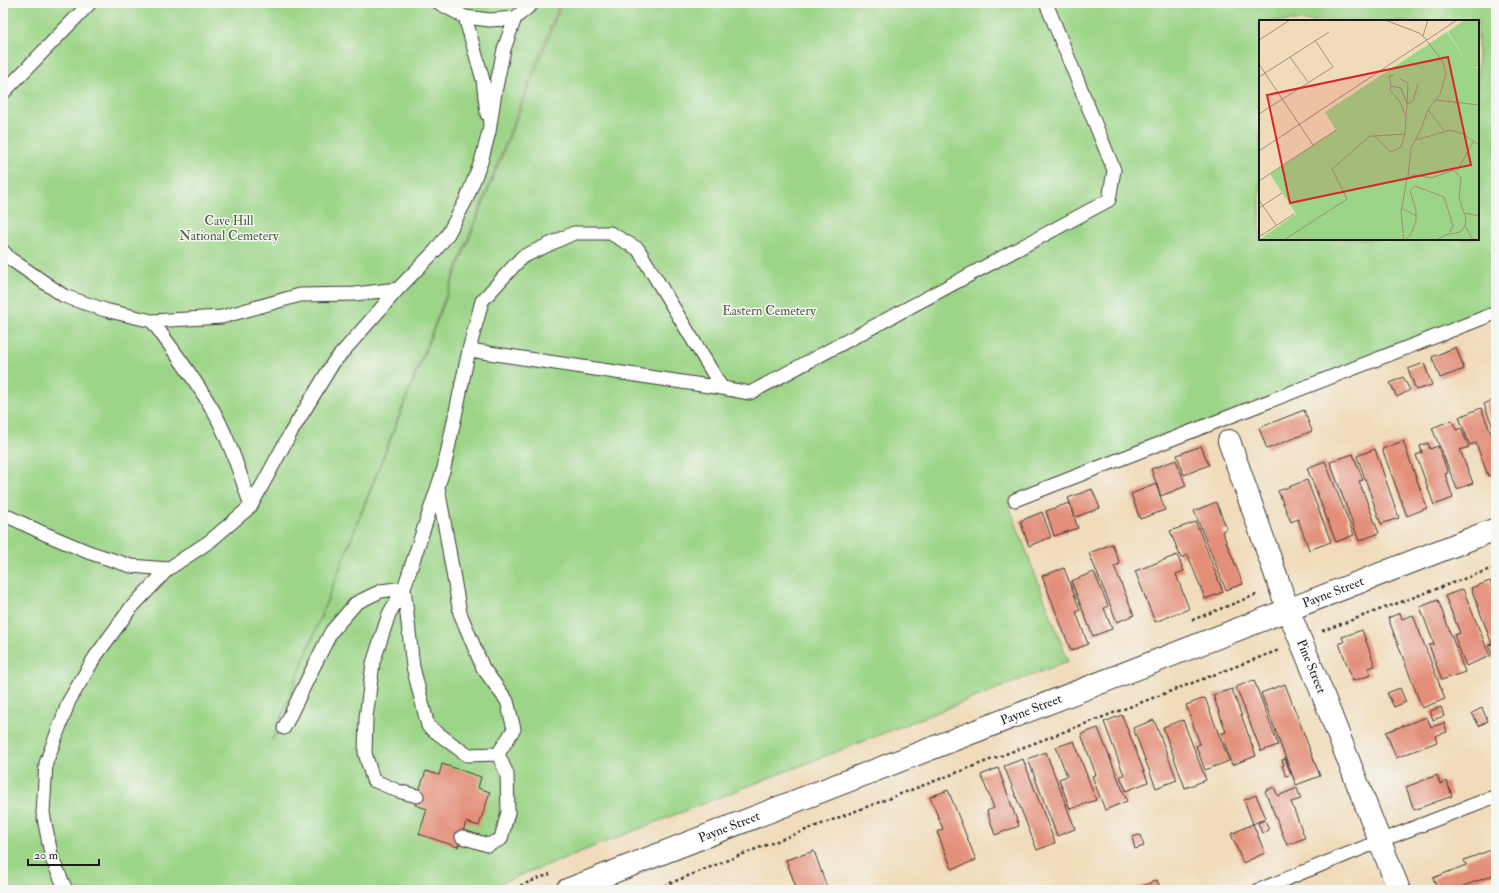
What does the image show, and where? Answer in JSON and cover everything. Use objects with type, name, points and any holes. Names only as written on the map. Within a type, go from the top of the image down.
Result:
[{"type":"street","name":"Pine Street","points":[[1229,441],[1288,610],[1399,890]]},
{"type":"street","name":"Payne Street","points":[[567,890],[1496,529]]},
{"type":"lane","points":[[3,93],[90,3]]},
{"type":"lane","points":[[439,3],[465,17],[490,20],[515,18]]},
{"type":"lane","points":[[66,890],[52,859],[43,813],[46,762],[69,701],[95,657],[130,609],[168,569],[210,541],[251,506],[290,434],[333,363],[398,289],[435,251],[448,234],[466,200],[481,162],[489,132],[495,92],[504,49],[515,18],[533,3]]},
{"type":"lane","points":[[469,350],[750,393],[1109,200],[1114,170],[1046,3]]},
{"type":"lane","points":[[465,17],[483,80],[489,132]]},
{"type":"lane","points":[[418,796],[398,791],[372,780],[365,753],[366,718],[373,663],[389,614],[404,588],[444,468],[469,350],[482,301],[522,257],[574,233],[610,233],[638,249],[722,388]]},
{"type":"lane","points":[[3,251],[10,258],[64,296],[105,310],[152,321],[222,317],[300,295],[355,294],[398,289]]},
{"type":"lane","points":[[1015,500],[1496,313]]},
{"type":"lane","points":[[152,321],[189,371],[214,413],[236,463],[251,506]]},
{"type":"lane","points":[[1220,421],[1229,441]]},
{"type":"lane","points":[[438,487],[460,613],[483,668],[507,701],[514,728],[498,754]]},
{"type":"lane","points":[[3,514],[43,534],[88,552],[131,566],[168,569]]},
{"type":"lane","points":[[284,728],[331,632],[356,603],[381,591],[404,588]]},
{"type":"lane","points":[[404,588],[413,667],[428,726],[467,755],[498,754]]},
{"type":"lane","points":[[462,837],[488,845],[501,839],[508,812],[507,774],[498,754]]},
{"type":"lane","points":[[1259,890],[1496,796]]},
{"type":"path","points":[[652,890],[1284,648],[1301,640],[1496,567]]},
{"type":"green space","name":"Eastern Cemetery","points":[[3,3],[560,3],[272,741],[562,3],[1496,3],[1496,310],[1008,503],[1068,661],[483,890],[3,890]]},
{"type":"building","points":[[1456,347],[1464,369],[1440,378],[1432,357]]},
{"type":"building","points":[[1424,363],[1432,385],[1416,390],[1408,369]]},
{"type":"building","points":[[1403,377],[1410,390],[1397,397],[1390,383]]},
{"type":"building","points":[[1496,399],[1496,435],[1484,404]]},
{"type":"building","points":[[1481,408],[1496,446],[1496,473],[1488,476],[1476,443],[1470,445],[1459,417]]},
{"type":"building","points":[[1304,410],[1312,431],[1267,449],[1259,428]]},
{"type":"building","points":[[1452,420],[1456,430],[1461,428],[1469,447],[1460,450],[1473,483],[1457,489],[1432,428]]},
{"type":"building","points":[[1403,441],[1427,508],[1407,516],[1382,449]]},
{"type":"building","points":[[1428,443],[1430,449],[1438,446],[1448,473],[1445,474],[1453,498],[1434,505],[1416,455],[1422,453],[1420,446]]},
{"type":"building","points":[[1201,446],[1209,465],[1184,475],[1177,455]]},
{"type":"building","points":[[1375,449],[1399,518],[1381,524],[1357,456]]},
{"type":"building","points":[[1353,454],[1363,480],[1359,481],[1379,533],[1359,541],[1330,462]]},
{"type":"building","points":[[1176,460],[1186,486],[1161,496],[1151,469]]},
{"type":"building","points":[[1325,461],[1354,535],[1336,542],[1307,468]]},
{"type":"building","points":[[1307,480],[1331,542],[1309,550],[1298,519],[1291,522],[1278,491]]},
{"type":"building","points":[[1156,484],[1165,510],[1140,519],[1131,494]]},
{"type":"building","points":[[1092,489],[1100,508],[1076,517],[1068,498]]},
{"type":"building","points":[[1216,502],[1227,529],[1222,531],[1243,584],[1226,590],[1194,511]]},
{"type":"building","points":[[1069,503],[1078,528],[1054,536],[1046,511]]},
{"type":"building","points":[[1042,512],[1051,537],[1029,546],[1020,521]]},
{"type":"building","points":[[1196,522],[1223,592],[1205,599],[1188,555],[1181,558],[1170,531]]},
{"type":"building","points":[[1112,544],[1120,564],[1114,566],[1134,615],[1117,622],[1089,553]]},
{"type":"building","points":[[1177,555],[1184,571],[1176,574],[1189,609],[1155,622],[1135,571]]},
{"type":"building","points":[[1064,568],[1080,610],[1076,612],[1088,644],[1071,651],[1042,576]]},
{"type":"building","points":[[1094,572],[1108,606],[1104,608],[1112,629],[1093,636],[1071,581]]},
{"type":"building","points":[[1490,581],[1496,597],[1496,665],[1488,645],[1492,644],[1471,588]]},
{"type":"building","points":[[1463,589],[1490,656],[1466,666],[1454,635],[1460,633],[1445,596]]},
{"type":"building","points":[[1438,600],[1465,672],[1442,680],[1429,645],[1434,644],[1420,607]]},
{"type":"building","points":[[1400,613],[1402,619],[1413,615],[1445,699],[1422,708],[1388,618]]},
{"type":"building","points":[[1362,630],[1375,666],[1368,668],[1371,675],[1353,681],[1339,643],[1344,642],[1342,637]]},
{"type":"building","points":[[1254,680],[1278,745],[1261,751],[1236,687]]},
{"type":"building","points":[[1285,684],[1320,776],[1296,785],[1261,693]]},
{"type":"building","points":[[1400,688],[1406,702],[1394,707],[1387,693]]},
{"type":"building","points":[[1232,689],[1256,756],[1232,765],[1221,734],[1226,732],[1213,695]]},
{"type":"building","points":[[1205,698],[1229,761],[1205,770],[1196,746],[1200,744],[1186,705]]},
{"type":"building","points":[[1441,707],[1444,716],[1433,720],[1430,711]]},
{"type":"building","points":[[1482,708],[1488,721],[1479,726],[1472,713]]},
{"type":"building","points":[[1122,715],[1148,782],[1126,791],[1120,776],[1124,775],[1104,722]]},
{"type":"building","points":[[1427,717],[1431,727],[1444,723],[1447,732],[1435,736],[1437,742],[1396,758],[1386,732]]},
{"type":"building","points":[[1154,720],[1177,780],[1156,788],[1133,728]]},
{"type":"building","points":[[1183,720],[1206,780],[1185,788],[1163,727]]},
{"type":"building","points":[[1098,728],[1127,801],[1105,810],[1092,776],[1096,775],[1081,734]]},
{"type":"building","points":[[1074,741],[1096,800],[1070,809],[1059,779],[1067,776],[1056,747]]},
{"type":"building","points":[[1046,752],[1075,829],[1057,836],[1028,759]]},
{"type":"building","points":[[1023,759],[1055,843],[1037,850],[1004,766]]},
{"type":"building","points":[[1285,759],[1291,774],[1286,776],[1282,766],[1284,765],[1282,760]]},
{"type":"building","points":[[442,764],[481,777],[478,788],[490,792],[479,826],[466,822],[458,847],[419,834],[427,809],[415,805],[417,796],[426,771],[439,775]]},
{"type":"building","points":[[998,768],[1019,826],[995,835],[987,811],[994,808],[981,775]]},
{"type":"building","points":[[1437,775],[1440,784],[1447,781],[1452,796],[1414,810],[1406,787]]},
{"type":"building","points":[[1274,787],[1278,796],[1297,788],[1301,799],[1291,802],[1305,838],[1287,845],[1265,791]]},
{"type":"building","points":[[948,790],[976,860],[952,869],[937,832],[943,829],[930,797]]},
{"type":"building","points":[[1256,795],[1266,818],[1253,824],[1244,800]]},
{"type":"building","points":[[1265,820],[1269,830],[1262,833],[1258,823]]},
{"type":"building","points":[[1253,824],[1265,853],[1243,863],[1231,834]]},
{"type":"building","points":[[1140,835],[1144,846],[1135,849],[1132,837]]},
{"type":"building","points":[[1491,850],[1496,863],[1496,874],[1453,890],[1438,890],[1433,878],[1466,865],[1464,860]]},
{"type":"building","points":[[814,851],[828,890],[797,890],[786,860]]},
{"type":"building","points":[[1157,880],[1161,890],[1133,890]]},
{"type":"park label","name":"Cave Hill National Cemetery","points":[[229,228]]}]
